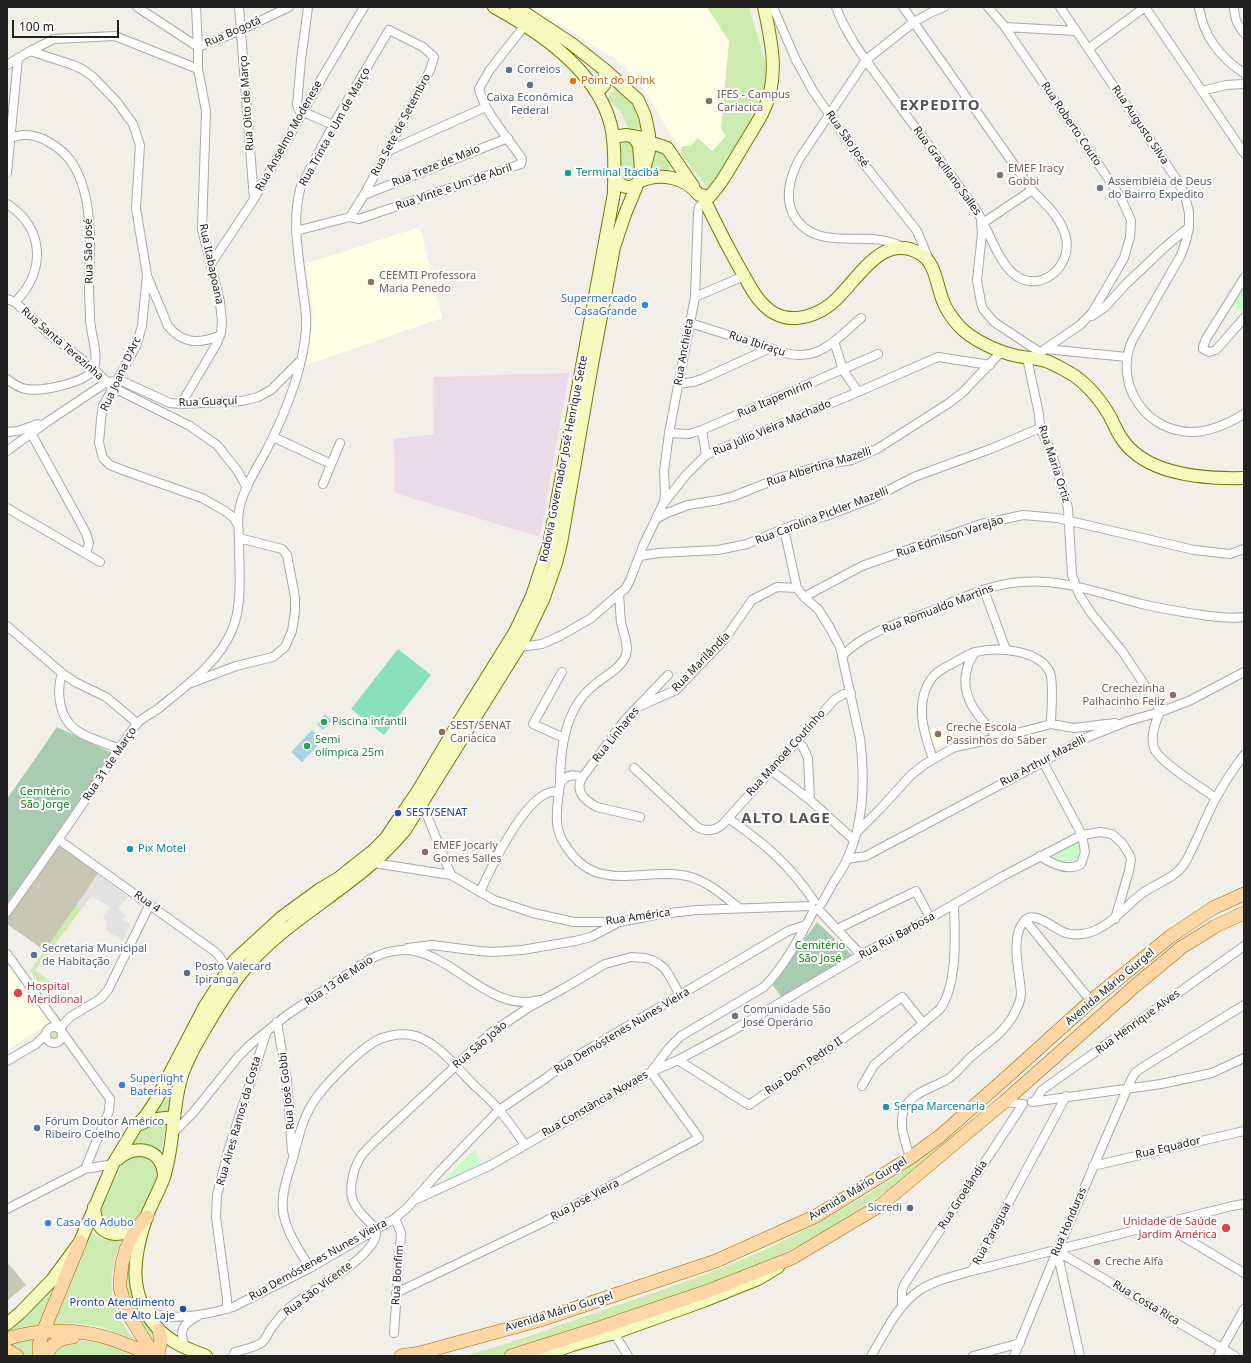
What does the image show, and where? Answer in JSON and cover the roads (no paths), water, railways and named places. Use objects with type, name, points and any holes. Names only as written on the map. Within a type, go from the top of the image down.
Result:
[{"type":"main road","name":"Rodovia Governador José Henrique Sette","points":[[113,1164],[136,1126],[145,1117],[155,1102],[206,1006],[234,962],[282,917],[339,878],[374,850],[386,838],[416,794],[515,632],[530,602],[539,578],[549,545],[614,194],[613,137],[608,116],[597,92],[586,78],[565,56],[525,25],[494,7]]},
{"type":"main road","points":[[516,7],[561,36],[605,70],[638,100],[645,116],[702,198],[756,296],[769,310],[788,318],[803,317],[817,313],[831,304],[866,266],[881,254],[891,249],[902,247],[918,252],[932,265],[946,308],[959,326],[984,344],[1001,352],[1038,355],[1067,371],[1087,386],[1108,412],[1121,438],[1144,460],[1167,469],[1197,476],[1244,478]]},
{"type":"main road","points":[[702,198],[719,187],[762,114],[768,100],[772,79],[773,53],[764,7]]},
{"type":"main road","points":[[597,92],[604,85],[605,70]]},
{"type":"main road","name":"Rodovia Governador José Henrique Sette","points":[[220,1005],[250,962],[276,937],[374,863],[405,830],[519,647],[543,600],[560,549],[614,246],[625,214],[648,159],[649,142],[645,116]]},
{"type":"main road","points":[[613,137],[633,136],[667,148]]},
{"type":"main road","points":[[633,136],[638,142],[639,148],[640,179]]},
{"type":"main road","points":[[667,178],[673,167],[674,159]]},
{"type":"main road","points":[[614,173],[618,181],[624,187],[629,188],[640,179],[667,178],[684,181],[694,188],[702,198]]},
{"type":"main road","name":"Avenida Mário Gurgel","points":[[401,1356],[420,1353],[540,1320],[716,1261],[816,1216],[910,1158],[945,1131],[1091,1001],[1171,936],[1213,908],[1244,894]]},
{"type":"main road","name":"Avenida Mário Gurgel","points":[[542,1356],[572,1345],[614,1333],[706,1300],[758,1279],[881,1205],[1004,1102],[1135,986],[1182,947],[1216,926],[1244,912]]},
{"type":"main road","points":[[206,1356],[186,1348],[170,1339],[159,1330],[144,1307],[137,1288],[136,1272],[138,1248],[147,1217],[164,1176],[170,1152],[180,1081],[192,1050],[220,1005],[231,982],[228,970]]},
{"type":"main road","points":[[136,1126],[149,1120],[174,1117]]},
{"type":"main road","points":[[39,1356],[39,1345],[43,1332],[113,1164],[122,1155],[128,1152],[141,1150],[148,1151],[159,1160],[164,1176]]},
{"type":"main road","points":[[94,1207],[98,1224],[108,1233],[120,1234],[136,1228]]},
{"type":"main road","points":[[147,1217],[136,1228],[126,1249],[120,1273],[120,1288],[127,1312],[157,1356]]},
{"type":"main road","points":[[7,1324],[20,1313],[52,1280],[80,1242]]},
{"type":"main road","name":"Avenida Mário Gurgel","points":[[511,1356],[700,1293],[792,1258]]},
{"type":"main road","points":[[157,1356],[161,1342],[159,1330]]},
{"type":"main road","points":[[7,1339],[24,1334],[43,1332],[81,1332],[115,1340],[157,1356]]},
{"type":"main road","points":[[46,1356],[49,1349],[55,1342],[63,1338],[72,1336],[115,1340]]},
{"type":"main road","points":[[157,1356],[170,1339]]},
{"type":"main road","points":[[7,1350],[17,1356]]},
{"type":"street","points":[[138,7],[198,48]]},
{"type":"street","name":"Rua Itabapoana","points":[[196,7],[198,69],[206,111],[202,229],[222,310],[222,328],[220,336]]},
{"type":"street","name":"Rua Oito de Março","points":[[239,7],[254,200]]},
{"type":"street","name":"Rua Bogotá","points":[[198,48],[290,7]]},
{"type":"street","points":[[308,7],[301,60],[297,108],[333,125]]},
{"type":"street","name":"Rua São José","points":[[773,7],[799,67],[813,91],[861,160],[917,231],[932,265]]},
{"type":"street","name":"Rua Graciliano Salles","points":[[836,7],[847,31],[866,60],[982,220],[977,280],[981,303],[984,309],[994,322],[1038,355]]},
{"type":"street","points":[[903,7],[1032,190],[1055,213],[1060,221],[1066,239],[1067,254],[1061,266],[1052,275],[1039,282],[1032,282],[1018,277],[1012,273],[1002,259],[982,220]]},
{"type":"street","points":[[902,247],[896,243],[880,239],[838,238],[810,232],[801,226],[791,210],[789,190],[793,174],[800,158],[866,60],[914,22],[944,7]]},
{"type":"street","name":"Rua Roberto Couto","points":[[988,7],[1005,27],[1120,196],[1131,220],[1130,237],[1124,258],[1092,313],[1086,320],[1038,355]]},
{"type":"street","name":"Rua Augusto Silva","points":[[1060,7],[1177,180],[1187,204],[1190,220],[1186,241],[1181,255],[1132,341],[1127,357]]},
{"type":"street","points":[[1088,49],[1145,7],[1244,153]]},
{"type":"street","points":[[1199,7],[1204,28],[1214,46],[1244,73]]},
{"type":"street","points":[[1234,7],[1235,18],[1244,33]]},
{"type":"street","name":"Rua Anselmo Modenese","points":[[211,264],[254,200],[360,9]]},
{"type":"street","name":"Rua Vinte e Um de Abril","points":[[296,231],[350,217],[360,219],[521,164],[522,160],[520,156],[486,107],[479,89],[489,71],[525,25]]},
{"type":"street","points":[[1005,27],[1076,31]]},
{"type":"street","name":"Rua Trinta e Um de Março","points":[[239,538],[239,509],[247,488],[289,402],[301,361],[306,330],[306,315],[296,231],[297,202],[301,186],[333,125],[389,30]]},
{"type":"street","name":"Rua Sete de Setembro","points":[[350,217],[364,195],[430,70],[434,57],[423,47],[389,30]]},
{"type":"street","points":[[7,65],[54,39],[114,36],[198,69]]},
{"type":"street","name":"Rua Joana D'Arc","points":[[30,51],[82,69],[106,89],[133,124],[140,145],[136,208],[147,275],[142,326],[140,336],[131,356],[112,384],[103,406],[99,447],[105,462],[139,477],[202,498],[226,511],[239,525]]},
{"type":"street","points":[[7,173],[8,139],[18,58]]},
{"type":"street","points":[[1202,91],[1226,85],[1244,84]]},
{"type":"street","points":[[388,150],[486,107]]},
{"type":"street","name":"Rua São José","points":[[8,139],[25,134],[41,138],[56,147],[66,156],[74,166],[78,175],[88,210],[90,230],[90,330],[95,352],[94,369]]},
{"type":"street","name":"Rua Treze de Maio","points":[[364,195],[508,138]]},
{"type":"street","name":"Rua Graciliano Salles","points":[[982,220],[1032,190]]},
{"type":"street","name":"Rua Anchieta","points":[[663,504],[665,492],[664,471],[669,433],[695,297],[697,217],[702,198]]},
{"type":"street","points":[[7,204],[15,209],[27,222],[35,238],[37,246],[32,280],[28,288],[15,302]]},
{"type":"street","points":[[1086,320],[1105,307],[1158,253],[1189,227]]},
{"type":"street","points":[[147,275],[161,311],[173,333],[185,340],[192,341],[208,340],[220,336]]},
{"type":"street","points":[[695,297],[744,276]]},
{"type":"street","points":[[1244,278],[1206,339],[1203,349],[1209,352],[1216,350],[1244,318]]},
{"type":"street","name":"Rua Santa Terezinha","points":[[7,298],[15,302],[48,333],[112,384],[190,426],[207,437],[225,453],[238,470],[247,488]]},
{"type":"street","name":"Rua Ibiraçu","points":[[690,323],[789,355],[803,355],[824,349],[861,318]]},
{"type":"street","points":[[181,404],[213,351],[220,336]]},
{"type":"street","points":[[834,342],[843,370],[858,392]]},
{"type":"street","points":[[678,384],[702,379],[770,348]]},
{"type":"street","name":"Rua Albertina Mazelli","points":[[656,519],[667,513],[688,506],[734,496],[782,477],[827,464],[852,460],[884,445],[962,393],[1001,352]]},
{"type":"street","name":"Rua Itapemirim","points":[[669,433],[689,434],[702,430],[878,354]]},
{"type":"street","points":[[1038,355],[1127,357],[1129,384],[1137,403],[1150,417],[1171,429],[1195,432],[1208,430],[1232,421],[1244,414]]},
{"type":"street","name":"Rua Maria Ortiz","points":[[1038,355],[1040,428],[1049,446],[1067,503],[1072,575],[1075,586],[1091,613],[1122,651],[1156,702],[1160,712]]},
{"type":"street","name":"Rua Júlio Vieira Machado","points":[[519,647],[542,644],[560,636],[590,619],[626,588],[643,546],[663,504],[686,475],[706,456],[938,357],[990,365]]},
{"type":"street","name":"Rua Guaçuí","points":[[112,384],[124,382],[170,403],[234,402],[258,397],[274,387],[301,361]]},
{"type":"street","points":[[7,379],[25,389],[45,389],[77,381],[88,376],[94,369]]},
{"type":"street","points":[[7,451],[47,422],[112,384]]},
{"type":"street","points":[[7,432],[18,431],[47,422]]},
{"type":"street","name":"Rua Carolina Pickler Mazelli","points":[[640,556],[658,553],[723,549],[747,544],[784,529],[826,516],[871,499],[914,477],[992,448],[1040,428]]},
{"type":"street","points":[[702,430],[706,456]]},
{"type":"street","points":[[31,433],[86,533],[89,543],[86,554]]},
{"type":"street","points":[[273,437],[331,464]]},
{"type":"street","points":[[323,484],[340,443]]},
{"type":"street","points":[[7,508],[100,562]]},
{"type":"street","name":"Rua Edmilson Varejão","points":[[804,597],[862,566],[981,524],[1023,515],[1045,516],[1194,550],[1230,554],[1244,549]]},
{"type":"street","points":[[784,529],[797,588],[804,597],[818,609],[836,639],[843,655],[860,738],[863,766],[863,794],[856,836],[847,859]]},
{"type":"street","points":[[186,685],[236,666],[266,660],[278,654],[287,643],[291,635],[295,612],[295,591],[287,555],[279,548],[239,538]]},
{"type":"street","name":"Rua 31 de Março","points":[[7,912],[59,840],[137,724],[158,709],[186,685],[214,658],[228,639],[234,627],[238,600],[239,538]]},
{"type":"street","name":"Rua Romualdo Martins","points":[[843,655],[856,644],[874,633],[984,590],[1007,584],[1025,582],[1043,581],[1075,586],[1144,604],[1208,616],[1244,617]]},
{"type":"street","name":"Rua Marilândia","points":[[637,707],[676,690],[724,640],[752,600],[777,587],[797,588]]},
{"type":"street","points":[[984,590],[1006,650]]},
{"type":"street","points":[[619,594],[621,621],[627,644],[626,656],[616,669],[592,686],[582,696],[564,738],[561,760],[557,824],[562,841],[573,858],[588,869],[612,876],[671,874],[690,877],[715,889],[739,908]]},
{"type":"street","points":[[8,630],[75,682],[106,697],[137,724]]},
{"type":"street","points":[[933,759],[924,732],[922,713],[926,689],[937,672],[974,652],[1006,650],[1027,654],[1036,658],[1047,668],[1052,681],[1051,724]]},
{"type":"street","points":[[974,652],[967,668],[965,690],[973,708],[998,738]]},
{"type":"street","points":[[562,672],[533,724],[564,738]]},
{"type":"street","name":"Rua Arthur Mazelli","points":[[847,859],[866,856],[1043,762],[1078,741],[1128,721],[1160,712],[1189,701],[1244,672]]},
{"type":"street","points":[[62,673],[59,684],[59,696],[64,716],[68,722],[76,730],[83,734],[120,749]]},
{"type":"street","name":"Rua Linhares","points":[[582,778],[624,721],[668,675]]},
{"type":"street","name":"Rua Manoel Coutinho","points":[[634,768],[700,829],[707,831],[713,830],[728,818],[835,699],[844,694],[851,694]]},
{"type":"street","points":[[1160,712],[1155,722],[1153,735],[1156,752],[1165,762],[1216,798]]},
{"type":"street","points":[[856,836],[911,775],[933,759],[955,747],[998,738],[1051,724],[1074,728],[1128,721]]},
{"type":"street","points":[[1074,728],[1079,733],[1078,741]]},
{"type":"street","points":[[797,742],[806,752],[810,800]]},
{"type":"street","points":[[910,1158],[902,1117],[909,1101],[920,1093],[948,1079],[1002,1032],[1018,1008],[1021,1000],[1021,993],[1017,942],[1020,928],[1025,920],[1030,917],[1038,917],[1060,931],[1073,935],[1089,933],[1115,919],[1140,895],[1165,881],[1179,870],[1186,862],[1216,798],[1244,755]]},
{"type":"street","points":[[1040,856],[1062,866],[1076,867],[1081,864],[1084,857],[1085,847],[1082,835],[1043,762]]},
{"type":"street","points":[[771,770],[856,836]]},
{"type":"street","points":[[480,892],[496,859],[523,813],[540,797],[559,788],[565,777],[569,775],[582,778],[579,788],[581,794],[590,804],[605,810],[640,817]]},
{"type":"street","points":[[422,802],[451,875]]},
{"type":"street","points":[[728,818],[754,836],[790,869],[816,905],[861,955]]},
{"type":"street","name":"Rua Rui Barbosa","points":[[651,1072],[678,1060],[758,1017],[861,955],[954,905],[1040,856],[1082,835],[1100,832],[1112,834],[1122,843],[1130,854],[1129,871],[1115,919]]},
{"type":"street","name":"Rua 4","points":[[59,840],[150,904],[220,956],[228,970]]},
{"type":"street","name":"Rua Constância Novaes","points":[[415,1200],[470,1175],[651,1072],[669,1048],[681,1036],[764,987],[773,977],[806,925],[816,905],[830,887],[847,859]]},
{"type":"street","name":"Rua América","points":[[374,863],[451,875],[494,900],[519,910],[574,922],[620,922],[671,912],[816,905]]},
{"type":"street","points":[[838,929],[916,891],[930,918]]},
{"type":"street","points":[[55,1043],[62,1039],[61,1030],[70,1018],[100,999],[108,990],[150,904]]},
{"type":"street","points":[[862,1086],[874,1065],[923,1024],[945,1003],[950,989],[954,952],[954,905]]},
{"type":"street","points":[[1025,920],[1091,1001]]},
{"type":"street","points":[[393,951],[432,945],[493,952],[535,948],[590,937],[620,922]]},
{"type":"street","name":"Rua Demóstenes Nunes Vieira","points":[[144,1307],[156,1314],[165,1316],[205,1313],[227,1309],[310,1268],[376,1228],[394,1219],[415,1200],[439,1172],[499,1110],[578,1055],[788,931],[806,925]]},
{"type":"street","name":"Rua Henrique Alves","points":[[1034,1102],[1042,1090],[1244,946]]},
{"type":"street","name":"Rua 13 de Maio","points":[[172,1134],[192,1114],[244,1050],[277,1022],[367,960],[376,956],[393,951],[413,951],[423,953],[506,999],[514,1001],[536,1001],[546,998]]},
{"type":"street","points":[[7,954],[110,1100],[109,1111],[85,1169]]},
{"type":"street","name":"Rua São João","points":[[376,1228],[358,1210],[352,1198],[353,1181],[358,1162],[374,1142],[492,1032],[518,1014],[605,964],[631,957],[645,958],[659,964],[669,975],[680,996]]},
{"type":"street","name":"Rua Dom Pedro II","points":[[678,1060],[749,1106],[902,997],[923,1024]]},
{"type":"street","name":"Rua Honduras","points":[[1014,1356],[1093,1166],[1135,1073],[1244,1005]]},
{"type":"street","name":"Rua José Gobbi","points":[[277,1022],[289,1094],[292,1160]]},
{"type":"street","points":[[7,1061],[36,1044],[51,1027],[55,1026],[61,1030]]},
{"type":"street","name":"Rua Aires Ramos da Costa","points":[[227,1309],[227,1299],[216,1218],[217,1195],[229,1148],[267,1030]]},
{"type":"street","points":[[46,1034],[48,1040],[55,1043]]},
{"type":"street","points":[[310,1268],[287,1228],[283,1210],[284,1191],[302,1123],[318,1095],[362,1051],[374,1042],[393,1035],[411,1035],[419,1037],[436,1048],[499,1110],[525,1145]]},
{"type":"street","points":[[36,1044],[62,1042],[71,1044]]},
{"type":"street","points":[[1004,1102],[1023,1104],[1066,1096],[1161,1084],[1212,1073],[1244,1058]]},
{"type":"street","name":"Rua José Vieira","points":[[396,1293],[542,1223],[699,1138],[651,1072]]},
{"type":"street","name":"Rua Paraguai","points":[[871,1356],[902,1306],[922,1289],[934,1283],[972,1271],[1066,1096]]},
{"type":"street","name":"Rua Groelândia","points":[[902,1306],[902,1291],[904,1285],[1023,1104]]},
{"type":"street","name":"Rua Equador","points":[[1093,1166],[1244,1130]]},
{"type":"street","points":[[7,1209],[85,1169],[113,1164]]},
{"type":"street","points":[[972,1271],[1244,1204]]},
{"type":"street","name":"Rua Bonfim","points":[[394,1219],[401,1233],[394,1333]]},
{"type":"street","points":[[1162,1224],[1244,1273]]},
{"type":"street","name":"Rua São Vicente","points":[[233,1356],[235,1352],[265,1340],[270,1330],[288,1309],[356,1260],[371,1245],[376,1237],[376,1228]]},
{"type":"street","points":[[1057,1251],[1080,1356]]},
{"type":"street","name":"Rua Costa Rica","points":[[1057,1251],[1220,1352],[1235,1356]]},
{"type":"street","points":[[1220,1352],[1244,1309]]},
{"type":"street","points":[[186,1348],[182,1341],[181,1333],[183,1329],[188,1321],[205,1313]]},
{"type":"street","points":[[170,1339],[183,1329]]},
{"type":"street","points":[[614,1333],[628,1356]]},
{"type":"street","points":[[973,1356],[1020,1343]]},
{"type":"water","name":"Piscina infantil","points":[[325,714],[332,720],[323,730],[317,724]]},
{"type":"water","name":"Semi olímpica 25m","points":[[312,730],[323,740],[302,762],[291,752]]},
{"type":"place","name":"Correios","points":[[509,70]]},
{"type":"place","name":"Point do Drink","points":[[573,81]]},
{"type":"place","name":"Caixa Econômica Federal","points":[[530,85]]},
{"type":"place","name":"IFES - Campus Cariacica","points":[[709,101]]},
{"type":"place","name":"Terminal Itacibá","points":[[568,173]]},
{"type":"place","name":"EMEF Iracy Gobbi","points":[[1000,175]]},
{"type":"place","name":"Assembléia de Deus do Bairro Expedito","points":[[1100,188]]},
{"type":"place","name":"CEEMTI Professora Maria Penedo","points":[[371,282]]},
{"type":"place","name":"Supermercado CasaGrande","points":[[645,305]]},
{"type":"place","name":"Crechezinha Palhacinho Feliz","points":[[1173,695]]},
{"type":"place","name":"Piscina infantil","points":[[324,722]]},
{"type":"place","name":"SEST/SENAT Cariacica","points":[[442,732]]},
{"type":"place","name":"Creche Escola Passinhos do Saber","points":[[938,734]]},
{"type":"place","name":"Semi olímpica 25m","points":[[307,746]]},
{"type":"place","name":"SEST/SENAT","points":[[398,813]]},
{"type":"place","name":"Pix Motel","points":[[130,849]]},
{"type":"place","name":"EMEF Jocarly Gomes Salles","points":[[425,852]]},
{"type":"place","name":"Secretaria Municipal de Habitação","points":[[34,955]]},
{"type":"place","name":"Posto Valecard Ipiranga","points":[[187,973]]},
{"type":"place","name":"Hospital Meridional","points":[[18,993]]},
{"type":"place","name":"Comunidade São José Operário","points":[[735,1016]]},
{"type":"place","name":"Superlight Baterias","points":[[122,1085]]},
{"type":"place","name":"Serpa Marcenaria","points":[[886,1107]]},
{"type":"place","name":"Fórum Doutor Américo Ribeiro Coelho","points":[[37,1128]]},
{"type":"place","name":"Sicredi","points":[[910,1208]]},
{"type":"place","name":"Casa do Adubo","points":[[48,1223]]},
{"type":"place","name":"Unidade de Saúde Jardim América","points":[[1226,1228]]},
{"type":"place","name":"Creche Alfa","points":[[1097,1262]]},
{"type":"place","name":"Pronto Atendimento de Alto Laje","points":[[183,1309]]},
{"type":"district","name":"EXPEDITO","points":[[940,106]]},
{"type":"district","name":"ALTO LAGE","points":[[786,819]]},
{"type":"park label","name":"Cemitério São Jorge","points":[[45,798]]},
{"type":"park label","name":"Cemitério São José","points":[[820,952]]}]
